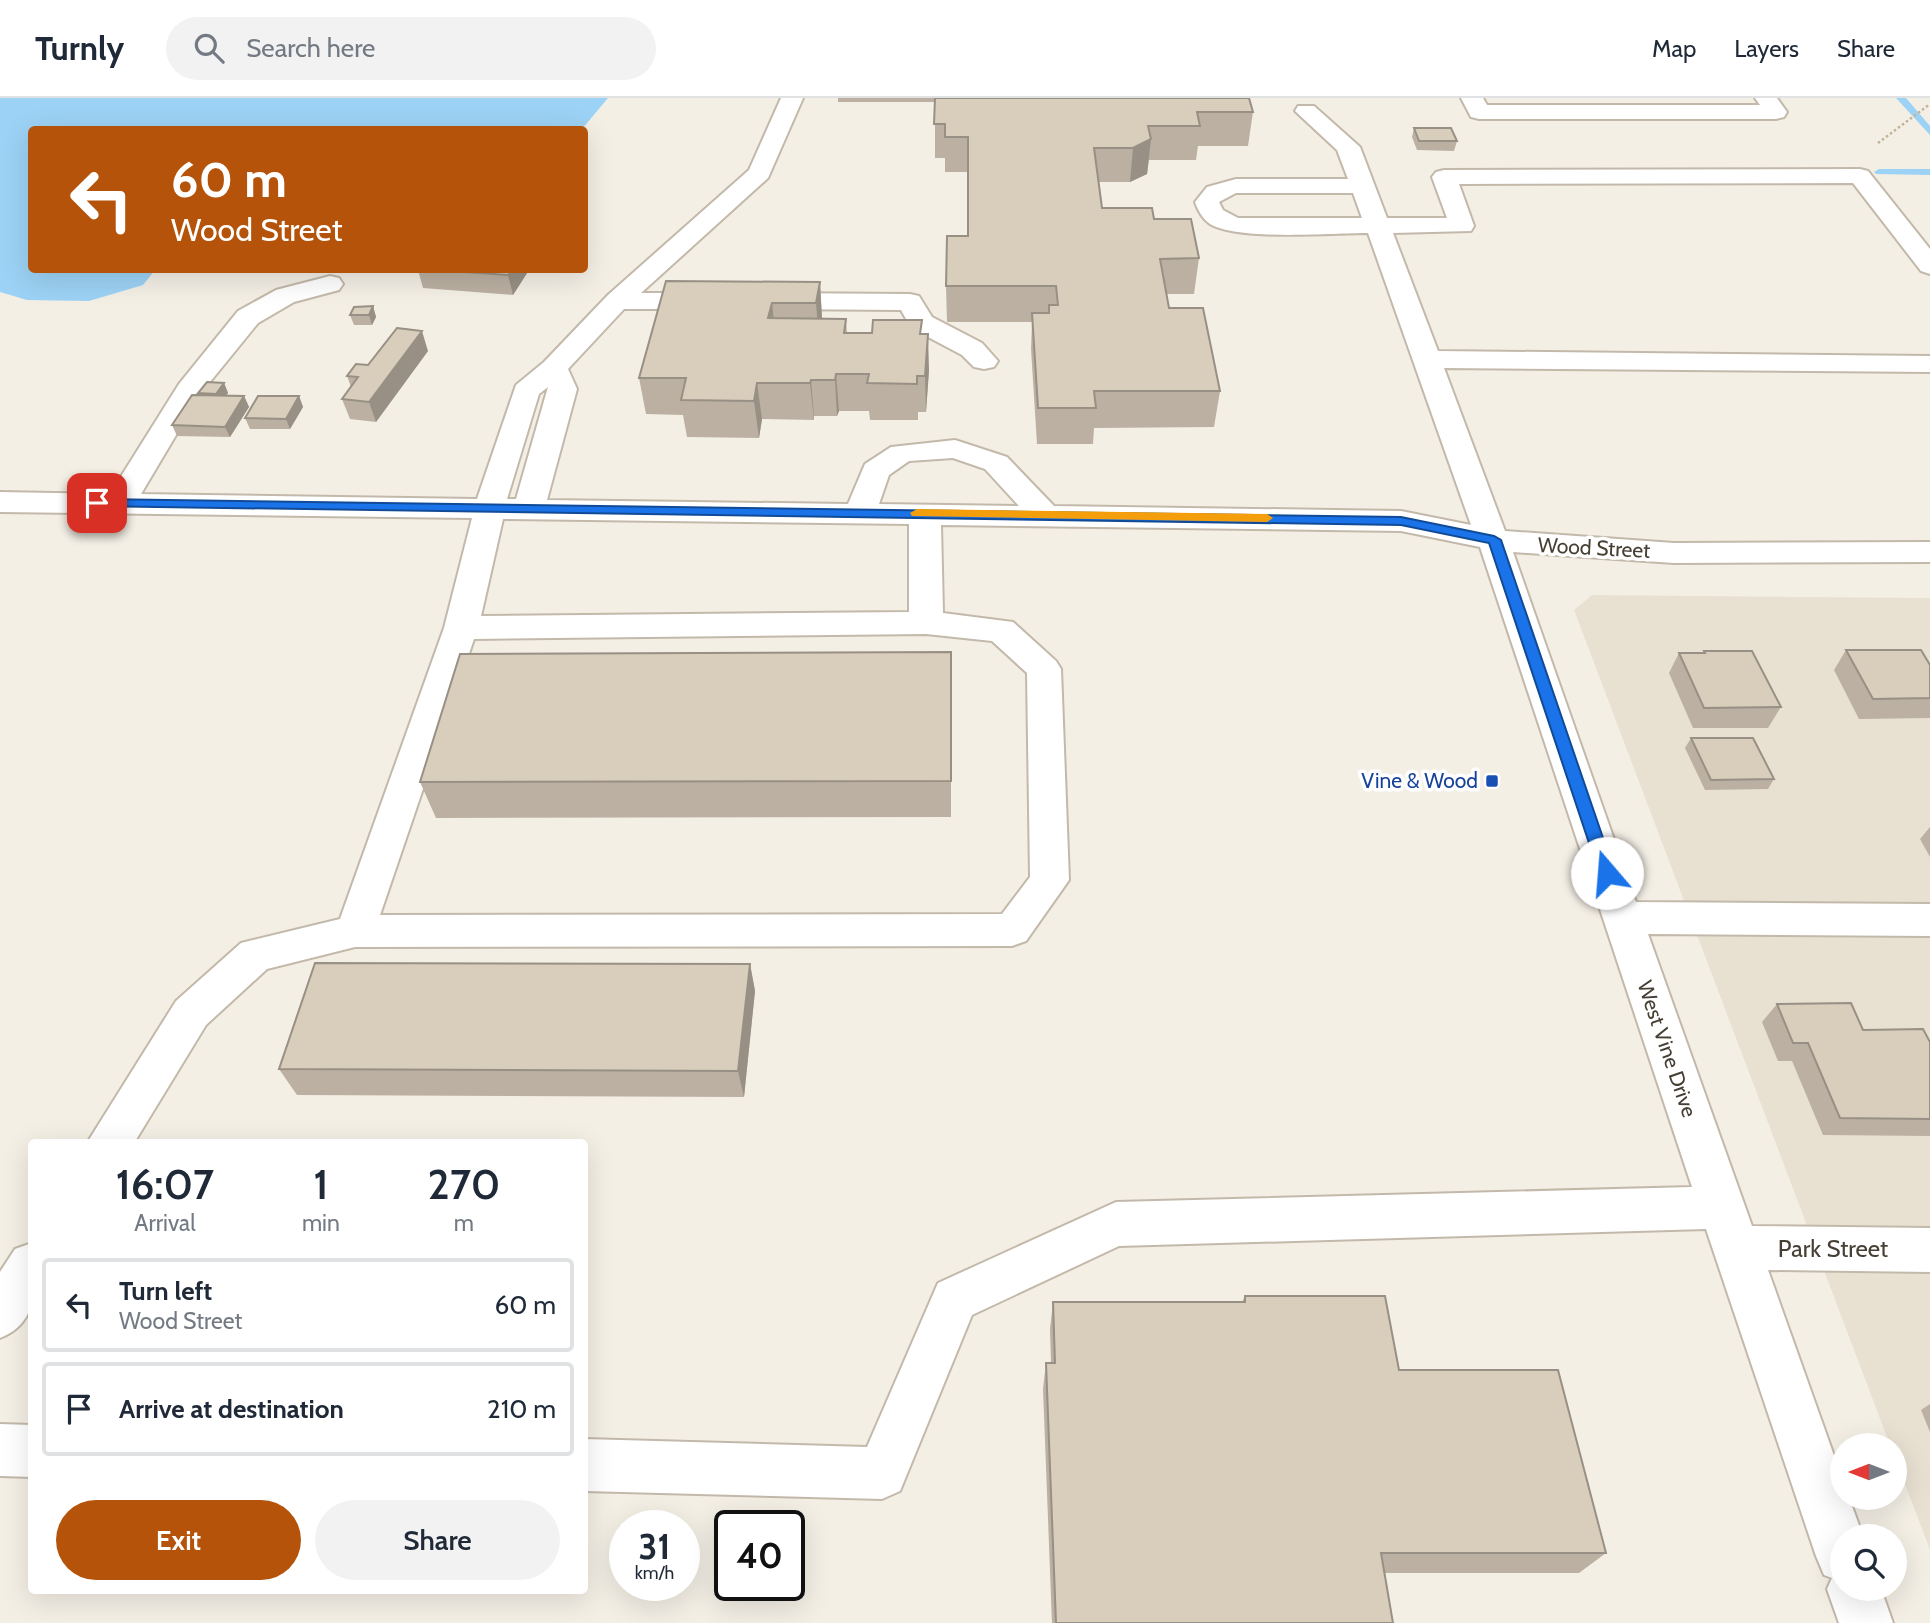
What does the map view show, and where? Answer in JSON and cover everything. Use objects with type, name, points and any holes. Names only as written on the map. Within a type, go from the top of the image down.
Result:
[{"type":"street","points":[[355,930],[461,628],[489,509],[526,391],[554,368],[617,301],[760,173],[792,98]]},
{"type":"street","points":[[1472,98],[1479,112],[1776,112],[1766,98]]},
{"type":"street","name":"West Vine Drive","points":[[1302,102],[1348,147],[1427,359],[1475,495],[1494,540],[1832,1524]]},
{"type":"street","points":[[1362,186],[1236,186],[1220,188],[1210,195],[1207,202],[1209,211],[1221,221],[1236,225],[1462,226],[1444,177],[1860,176],[1930,266]]},
{"type":"street","points":[[120,503],[189,390],[248,317],[285,296],[330,284]]},
{"type":"street","points":[[617,301],[910,302],[921,321],[972,349],[984,361]]},
{"type":"street","points":[[1427,359],[1930,364]]},
{"type":"street","points":[[529,509],[563,389],[554,368]]},
{"type":"street","points":[[860,513],[876,470],[902,453],[955,449],[996,463],[1044,515]]},
{"type":"street","name":"Wood Street","points":[[0,502],[1401,521],[1494,540],[1558,547],[1674,553],[1930,552]]},
{"type":"street","points":[[925,513],[926,623]]},
{"type":"street","points":[[112,1139],[191,1013],[254,955],[355,930],[1012,930],[1050,880],[1044,669],[1001,630],[926,623],[461,628]]},
{"type":"street","points":[[1622,918],[1930,920]]},
{"type":"street","name":"Park Street","points":[[588,1465],[882,1473],[955,1299],[1116,1224],[1729,1228],[1930,1250]]},
{"type":"street","points":[[0,1315],[28,1271]]},
{"type":"street","points":[[0,1450],[28,1451]]},
{"type":"street","points":[[1858,1601],[1866,1623]]},
{"type":"path","points":[[1860,176],[1852,153],[1884,141],[1930,104]]},
{"type":"shaded area","points":[[1592,595],[1930,598],[1930,1550],[1908,1492],[1908,1433],[1885,1433],[1574,610]]},
{"type":"water","points":[[0,98],[608,98],[585,126],[28,126],[28,273],[153,273],[143,285],[89,301],[27,300],[0,292]]},
{"type":"building","points":[[935,98],[1249,98],[1253,112],[1197,112],[1200,126],[1148,126],[1151,139],[1133,148],[1094,148],[1102,208],[1152,208],[1154,219],[1191,219],[1199,258],[1160,259],[1169,308],[1203,308],[1220,391],[1094,391],[1096,408],[1038,408],[1032,313],[1049,313],[1049,305],[1058,305],[1056,286],[946,286],[947,236],[968,236],[968,137],[945,137],[945,124],[934,124]]},
{"type":"building","points":[[1414,128],[1451,128],[1457,141],[1419,141]]},
{"type":"building","points":[[666,281],[820,282],[816,303],[772,303],[768,318],[846,319],[844,333],[872,333],[873,320],[922,320],[920,334],[928,334],[925,376],[917,376],[917,384],[867,383],[869,374],[836,374],[835,380],[811,380],[810,383],[757,383],[754,401],[681,400],[686,378],[639,378]]},
{"type":"building","points":[[373,306],[369,315],[350,315],[354,307]]},
{"type":"building","points":[[397,328],[422,331],[369,402],[342,399],[358,377],[347,376],[356,364],[368,365]]},
{"type":"building","points":[[207,382],[224,383],[216,394],[198,393]]},
{"type":"building","points":[[192,395],[244,396],[225,427],[172,425]]},
{"type":"building","points":[[258,396],[299,396],[286,419],[245,418]]},
{"type":"building","points":[[1846,650],[1921,650],[1930,665],[1930,698],[1873,699]]},
{"type":"building","points":[[1704,651],[1752,651],[1781,707],[1704,708],[1679,653],[1705,653]]},
{"type":"building","points":[[951,652],[951,781],[420,782],[460,654]]},
{"type":"building","points":[[1691,738],[1753,738],[1774,779],[1711,780]]},
{"type":"building","points":[[315,963],[750,964],[738,1071],[279,1069]]},
{"type":"building","points":[[1851,1003],[1863,1030],[1923,1029],[1930,1042],[1930,1119],[1840,1118],[1808,1043],[1793,1043],[1777,1004]]},
{"type":"building","points":[[1245,1296],[1385,1296],[1399,1370],[1558,1370],[1606,1553],[1381,1553],[1393,1623],[1056,1623],[1046,1363],[1055,1363],[1053,1302],[1245,1302]]},
{"type":"waterway","points":[[1901,98],[1930,132]]},
{"type":"waterway","points":[[1879,172],[1930,172]]},
{"type":"slow traffic","points":[[917,513],[1267,518]]},
{"type":"place","name":"Vine & Wood","points":[[1492,781]]},
{"type":"route","points":[[97,503],[1401,521],[1494,540],[1607,873]]}]
